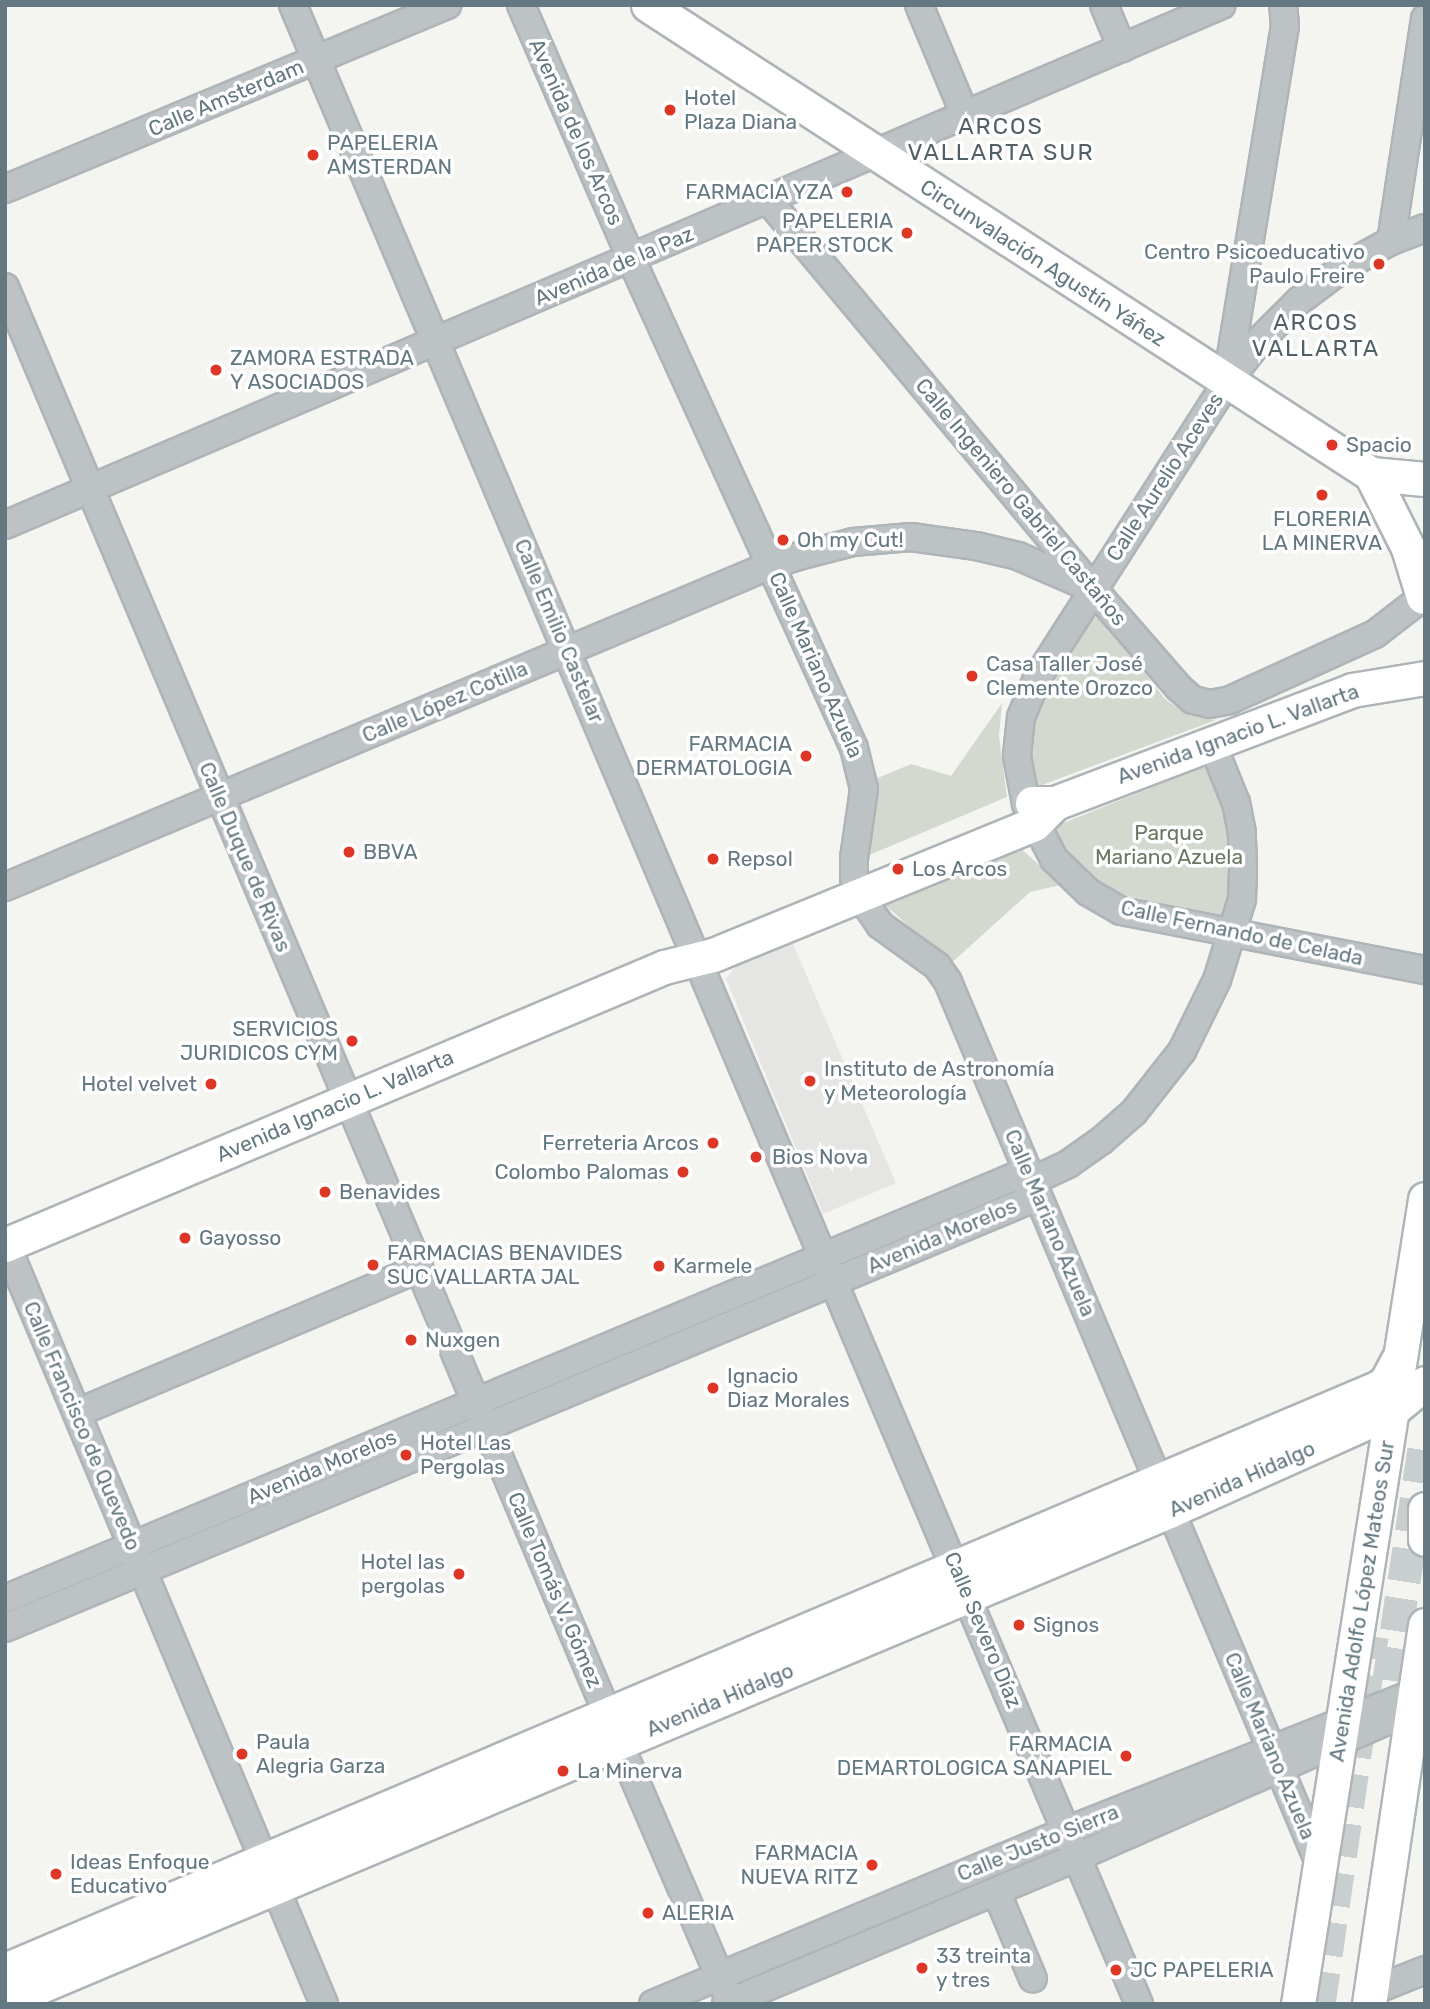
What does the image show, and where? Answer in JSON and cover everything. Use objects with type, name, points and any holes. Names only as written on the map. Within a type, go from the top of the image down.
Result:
[{"type":"main road","name":"Circunvalación Agustín Yáñez","points":[[648,5],[1371,474]]},
{"type":"main road","points":[[1371,474],[1425,479]]},
{"type":"main road","points":[[1371,474],[1408,548],[1424,593]]},
{"type":"main road","name":"Avenida Ignacio L. Vallarta","points":[[6,1244],[696,953],[1211,741],[1352,690],[1425,678]]},
{"type":"main road","name":"Avenida Adolfo López Mateos Sur","points":[[1298,2004],[1342,1731],[1411,1401],[1399,1356],[1425,1199]]},
{"type":"main road","name":"Avenida Hidalgo","points":[[5,1970],[270,1874],[962,1581],[1156,1481],[1379,1387],[1386,1382],[1399,1356]]},
{"type":"main road","name":"Avenida Hidalgo","points":[[962,1581],[1169,1511],[1411,1401]]},
{"type":"main road","points":[[1425,1509],[1425,1539]]},
{"type":"main road","points":[[369,1833],[922,1599]]},
{"type":"main road","points":[[1370,1998],[1419,1698],[1425,1625]]},
{"type":"main road","name":"Avenida Hidalgo","points":[[5,2001],[270,1874]]},
{"type":"street","name":"Calle Emilio Castelar","points":[[293,5],[825,1256]]},
{"type":"street","name":"Calle Amsterdam","points":[[5,189],[447,5]]},
{"type":"street","name":"Avenida de los Arcos","points":[[521,5],[631,259]]},
{"type":"street","points":[[919,5],[965,115]]},
{"type":"street","points":[[1104,5],[1122,48]]},
{"type":"street","name":"Avenida de la Paz","points":[[5,525],[437,343],[1222,5]]},
{"type":"street","points":[[1227,382],[1285,26],[1283,5]]},
{"type":"street","points":[[1391,241],[1425,19]]},
{"type":"street","name":"Calle Ingeniero Gabriel Castaños","points":[[768,200],[1093,589],[1179,688],[1194,700],[1210,704],[1230,700],[1375,634],[1424,593]]},
{"type":"street","name":"Calle Aurelio Aceves","points":[[1039,810],[1017,756],[1021,717],[1038,676],[1227,382],[1260,340],[1300,300],[1344,267],[1391,241],[1425,228]]},
{"type":"street","name":"Calle Mariano Azuela","points":[[631,259],[862,770],[864,789],[857,887],[880,925],[937,966],[947,982],[1034,1181],[1156,1481],[1321,1867]]},
{"type":"street","name":"Calle Duque de Rivas","points":[[5,287],[480,1415]]},
{"type":"street","name":"Calle López Cotilla","points":[[5,887],[771,565],[853,542],[911,537],[976,545],[1018,556],[1093,589]]},
{"type":"street","points":[[1034,1181],[1068,1164],[1102,1140],[1158,1083],[1182,1051],[1201,1016],[1234,934],[1242,899],[1242,833],[1231,789],[1211,741]]},
{"type":"street","name":"Calle Fernando de Celada","points":[[1039,810],[1054,859],[1070,877],[1121,911],[1425,970]]},
{"type":"street","name":"Avenida Morelos","points":[[5,1628],[137,1558],[480,1415],[835,1281],[1025,1202],[1034,1181],[1014,1177],[825,1256],[480,1415]]},
{"type":"street","name":"Calle Francisco de Quevedo","points":[[6,1244],[324,2004]]},
{"type":"street","name":"Calle Severo Díaz","points":[[825,1256],[1139,2004]]},
{"type":"street","points":[[77,1413],[418,1269]]},
{"type":"street","name":"Calle Tomás V. Gómez","points":[[480,1415],[729,2003]]},
{"type":"street","name":"Avenida Morelos","points":[[5,1599],[137,1558]]},
{"type":"street","name":"Calle Justo Sierra","points":[[729,2003],[1077,1857],[1276,1759],[1419,1698]]},
{"type":"street","name":"Calle Justo Sierra","points":[[653,2004],[1066,1830],[1276,1759]]},
{"type":"street","points":[[996,1891],[1033,1979]]},
{"type":"street","points":[[1370,1998],[1425,1970]]},
{"type":"shaded area","name":"Instituto de Astronomía y Meteorología","points":[[790,937],[896,1183],[823,1214],[726,979],[737,964]]},
{"type":"green space","points":[[1095,617],[1103,619],[1165,699],[1188,715],[1216,720],[1034,788],[1026,749],[1038,697],[1087,620]]},
{"type":"green space","points":[[1002,703],[999,736],[1007,797],[867,856],[873,780],[911,764],[951,776]]},
{"type":"green space","name":"Parque Mariano Azuela","points":[[1200,768],[1208,768],[1214,774],[1226,816],[1230,865],[1225,917],[1123,895],[1091,877],[1056,841],[1054,831],[1061,824]]},
{"type":"green space","points":[[1016,844],[1061,885],[1030,892],[947,967],[922,938],[884,904],[882,899]]},
{"type":"tunnel","points":[[1389,1680],[1425,1443]]},
{"type":"tunnel","points":[[1319,2004],[1372,1636]]},
{"type":"place","name":"Hotel Plaza Diana","points":[[670,110]]},
{"type":"place","name":"PAPELERIA AMSTERDAN","points":[[313,155]]},
{"type":"place","name":"FARMACIA YZA","points":[[847,192]]},
{"type":"place","name":"PAPELERIA PAPER STOCK","points":[[907,233]]},
{"type":"place","name":"Centro Psicoeducativo Paulo Freire","points":[[1379,264]]},
{"type":"place","name":"ZAMORA ESTRADA Y ASOCIADOS","points":[[216,370]]},
{"type":"place","name":"Spacio","points":[[1332,445]]},
{"type":"place","name":"FLORERIA LA MINERVA","points":[[1322,495]]},
{"type":"place","name":"Oh my Cut!","points":[[783,540]]},
{"type":"place","name":"Casa Taller José Clemente Orozco","points":[[972,676]]},
{"type":"place","name":"FARMACIA DERMATOLOGIA","points":[[806,756]]},
{"type":"place","name":"BBVA","points":[[349,852]]},
{"type":"place","name":"Repsol","points":[[713,859]]},
{"type":"place","name":"Los Arcos","points":[[898,869]]},
{"type":"place","name":"SERVICIOS JURIDICOS CYM","points":[[352,1041]]},
{"type":"place","name":"Instituto de Astronomía y Meteorología","points":[[810,1081]]},
{"type":"place","name":"Hotel velvet","points":[[211,1084]]},
{"type":"place","name":"Ferreteria Arcos","points":[[713,1143]]},
{"type":"place","name":"Bios Nova","points":[[756,1157]]},
{"type":"place","name":"Colombo Palomas","points":[[683,1172]]},
{"type":"place","name":"Benavides","points":[[325,1192]]},
{"type":"place","name":"Gayosso","points":[[185,1238]]},
{"type":"place","name":"FARMACIAS BENAVIDES SUC VALLARTA JAL","points":[[373,1265]]},
{"type":"place","name":"Karmele","points":[[659,1266]]},
{"type":"place","name":"Nuxgen","points":[[411,1340]]},
{"type":"place","name":"Ignacio Diaz Morales","points":[[713,1388]]},
{"type":"place","name":"Hotel Las Pergolas","points":[[406,1455]]},
{"type":"place","name":"Hotel las pergolas","points":[[459,1574]]},
{"type":"place","name":"Signos","points":[[1019,1625]]},
{"type":"place","name":"Paula Alegria Garza","points":[[242,1754]]},
{"type":"place","name":"FARMACIA DEMARTOLOGICA SANAPIEL","points":[[1126,1756]]},
{"type":"place","name":"La Minerva","points":[[563,1771]]},
{"type":"place","name":"FARMACIA NUEVA RITZ","points":[[872,1865]]},
{"type":"place","name":"Ideas Enfoque Educativo","points":[[56,1874]]},
{"type":"place","name":"ALERIA","points":[[648,1913]]},
{"type":"place","name":"33 treinta y tres","points":[[922,1968]]},
{"type":"place","name":"JC PAPELERIA","points":[[1116,1970]]},
{"type":"district","name":"ARCOS VALLARTA SUR","points":[[1001,139]]},
{"type":"district","name":"ARCOS VALLARTA","points":[[1316,335]]}]
